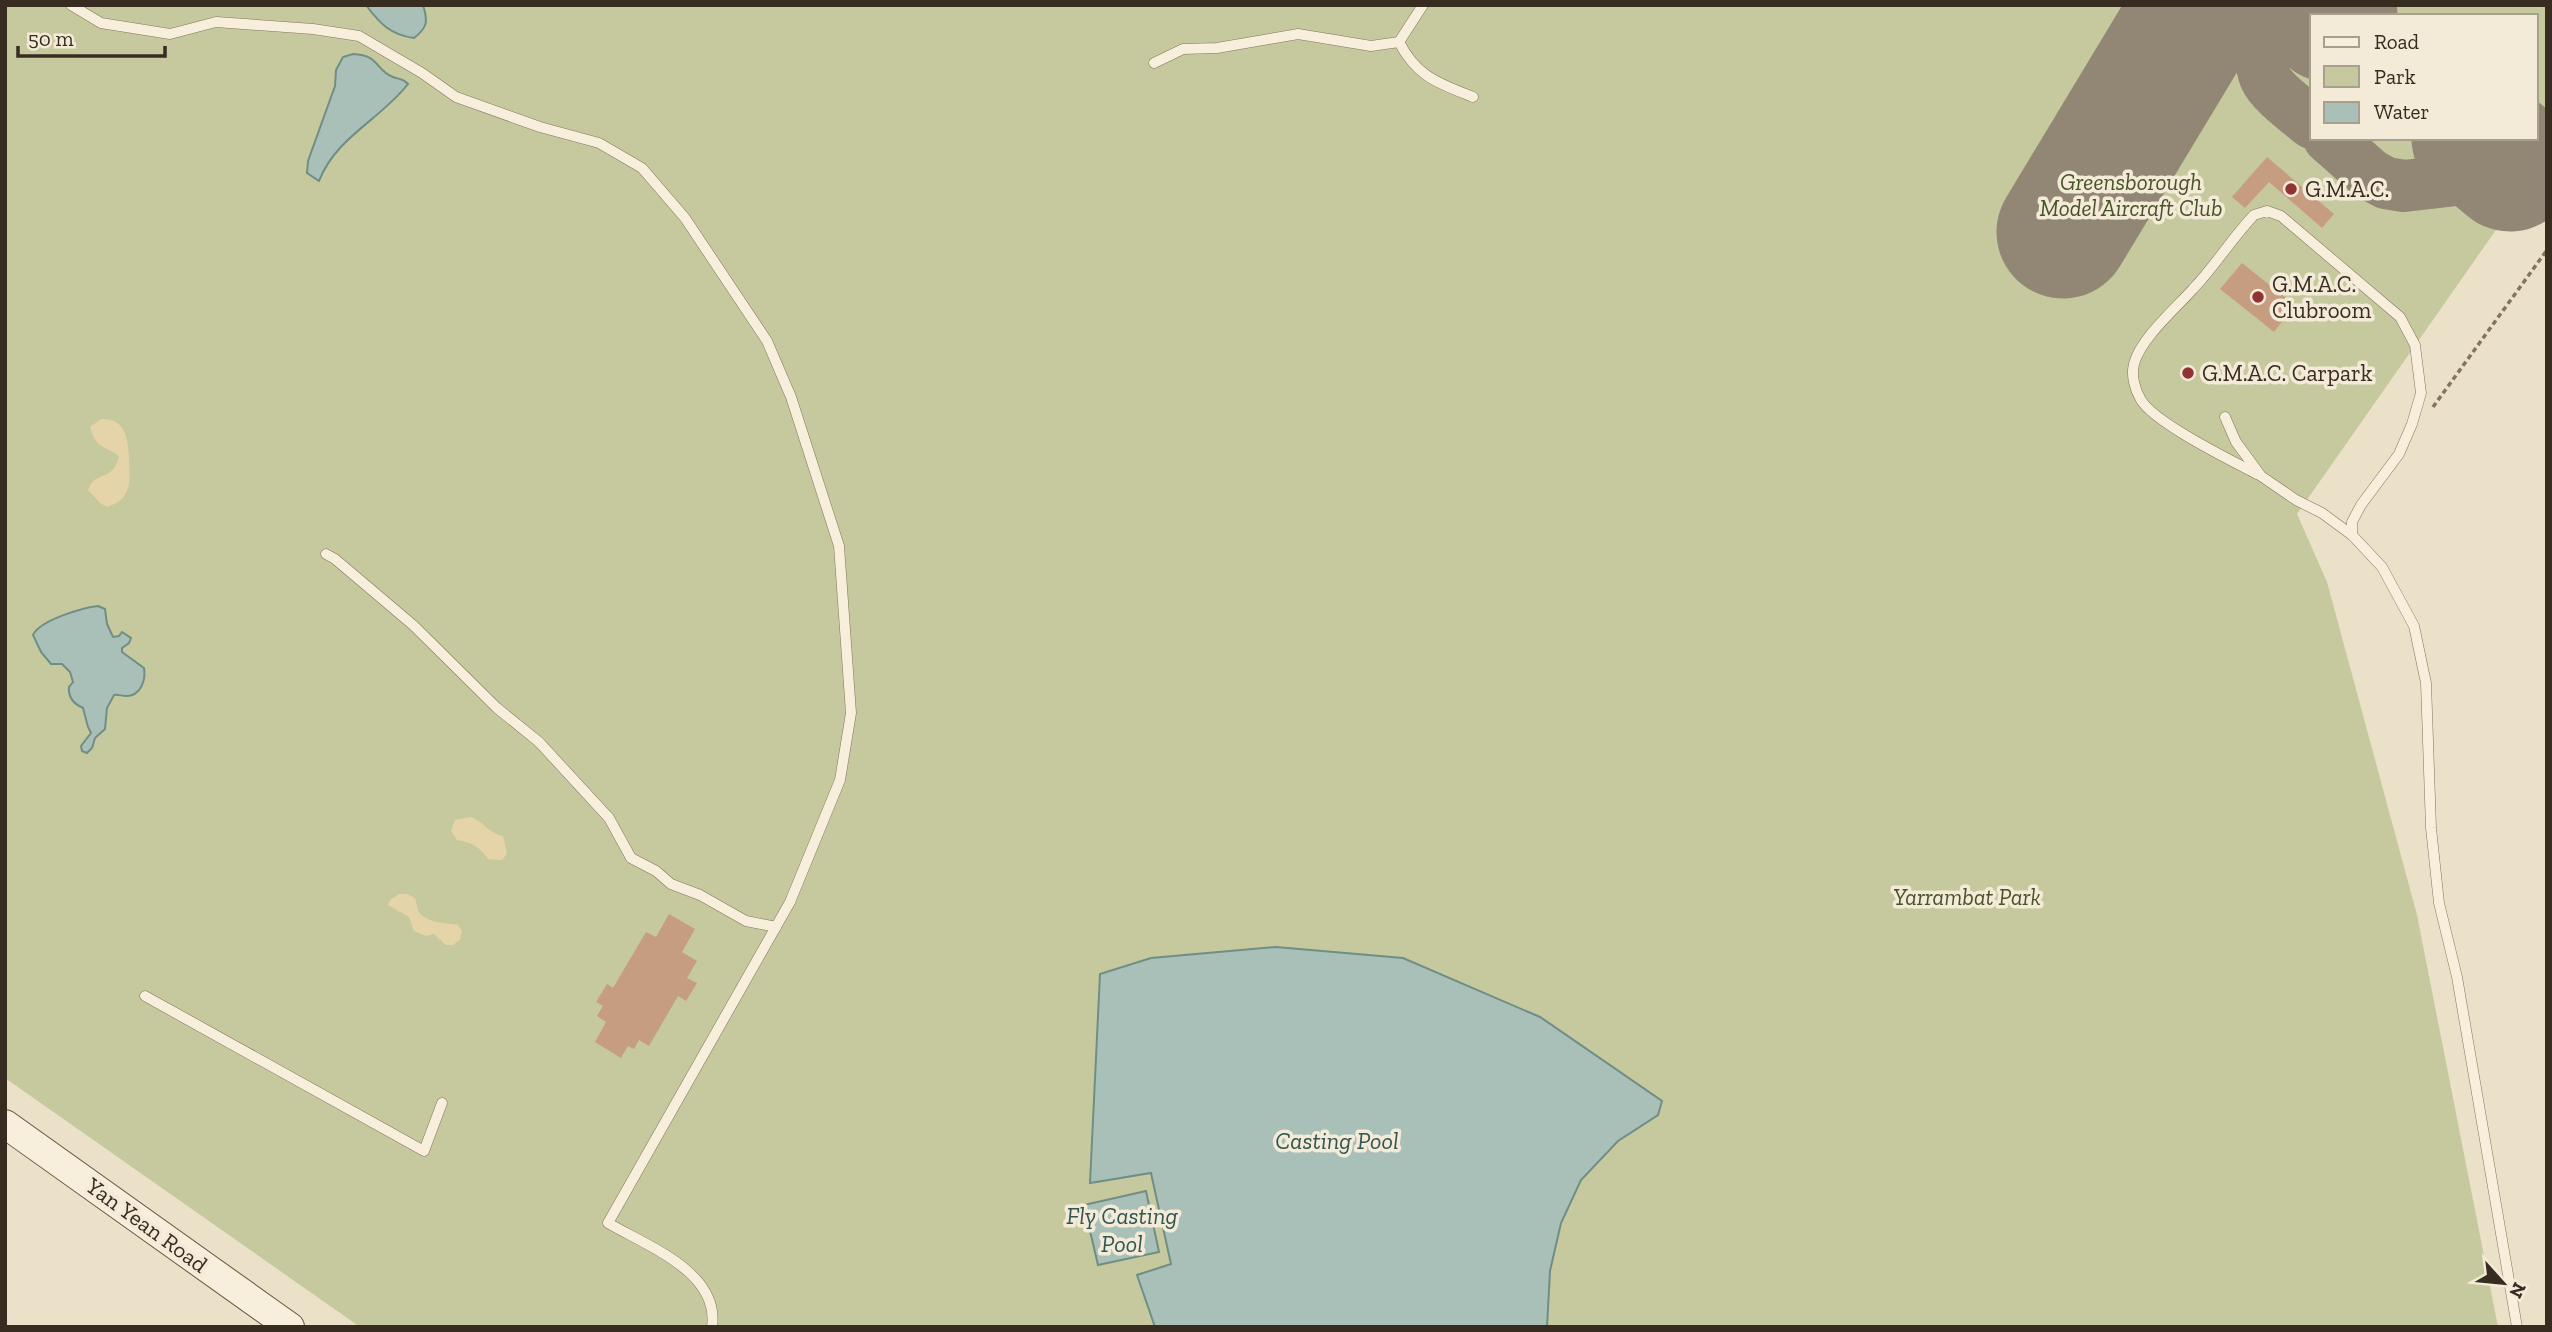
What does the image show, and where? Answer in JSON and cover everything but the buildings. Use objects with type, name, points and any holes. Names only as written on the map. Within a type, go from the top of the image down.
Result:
[{"type":"main road","name":"Yan Yean Road","points":[[5,1124],[290,1327]]},
{"type":"lane","points":[[71,5],[101,23],[170,34],[216,22],[313,29],[359,36],[422,73],[456,97],[517,120],[599,143],[642,168],[685,218],[767,341],[791,397],[839,546],[851,713],[840,780],[790,902],[608,1223],[690,1271],[702,1283],[709,1300],[712,1327]]},
{"type":"lane","points":[[1154,63],[1183,49],[1217,48],[1298,34],[1371,46],[1399,42],[1423,5]]},
{"type":"lane","points":[[1399,42],[1413,65],[1432,81],[1473,97]]},
{"type":"lane","points":[[2352,535],[2352,522],[2361,505],[2399,454],[2413,424],[2421,393],[2415,345],[2400,317],[2377,296],[2281,216],[2267,211],[2254,215],[2197,286],[2155,331],[2134,362],[2133,376],[2142,401],[2154,415],[2214,452],[2261,476],[2296,500],[2322,513],[2352,535],[2382,568],[2414,626],[2426,683],[2431,828],[2439,903],[2460,989],[2517,1327]]},
{"type":"lane","points":[[2225,417],[2236,442],[2261,476]]},
{"type":"lane","points":[[327,554],[413,625],[497,708],[539,742],[609,818],[631,858],[656,871],[671,884],[700,895],[746,921],[776,927]]},
{"type":"lane","points":[[145,996],[424,1151],[442,1104]]},
{"type":"path","points":[[2431,409],[2547,250]]},
{"type":"green space","points":[[5,5],[2547,5],[2547,157],[2297,514],[2327,582],[2417,915],[2498,1327],[360,1327],[5,1078]]},
{"type":"sand","points":[[101,419],[116,422],[121,426],[129,451],[130,474],[126,494],[107,507],[88,490],[95,480],[112,470],[119,456],[101,446],[92,434],[90,427]]},
{"type":"sand","points":[[471,817],[503,836],[507,854],[502,860],[488,859],[475,846],[457,840],[451,831],[455,820]]},
{"type":"sand","points":[[399,894],[415,898],[419,912],[424,917],[458,925],[462,931],[460,940],[453,945],[446,945],[434,934],[426,936],[414,931],[409,917],[388,905],[390,900]]},
{"type":"water","points":[[366,5],[423,5],[426,23],[414,38],[399,34],[387,28]]},
{"type":"water","points":[[353,54],[368,57],[387,74],[408,84],[397,97],[347,140],[336,152],[319,181],[307,173],[308,161],[335,86],[336,70],[343,57]]},
{"type":"water","points":[[98,606],[105,609],[107,624],[113,637],[122,632],[131,638],[122,648],[122,652],[144,668],[144,677],[135,693],[126,696],[114,695],[107,708],[105,729],[95,738],[87,753],[82,751],[81,746],[91,733],[83,708],[71,697],[69,687],[73,682],[70,672],[62,664],[51,664],[41,652],[33,635],[52,620]]},
{"type":"water","name":"Casting Pool","points":[[1276,947],[1403,958],[1540,1017],[1662,1101],[1658,1115],[1618,1141],[1581,1180],[1561,1223],[1550,1271],[1547,1327],[1155,1327],[1137,1275],[1171,1264],[1151,1173],[1090,1183],[1100,974],[1151,958]]},
{"type":"water","name":"Fly Casting Pool","points":[[1146,1191],[1159,1252],[1098,1265],[1084,1205]]},
{"type":"taxiway","points":[[2272,5],[2262,51],[2265,77],[2279,95],[2310,121]]},
{"type":"taxiway","points":[[2331,140],[2371,175],[2386,183],[2404,186],[2482,177],[2510,165]]},
{"type":"runway","points":[[2063,232],[2200,5]]},
{"type":"runway","points":[[2318,5],[2329,14]]},
{"type":"runway","points":[[2480,140],[2510,165]]},
{"type":"place","name":"G.M.A.C.","points":[[2291,189]]},
{"type":"place","name":"G.M.A.C. Clubroom","points":[[2258,297]]},
{"type":"place","name":"G.M.A.C. Carpark","points":[[2188,373]]},
{"type":"park label","name":"Greensborough Model Aircraft Club","points":[[2131,195]]},
{"type":"park label","name":"Yarrambat Park","points":[[1967,897]]}]
